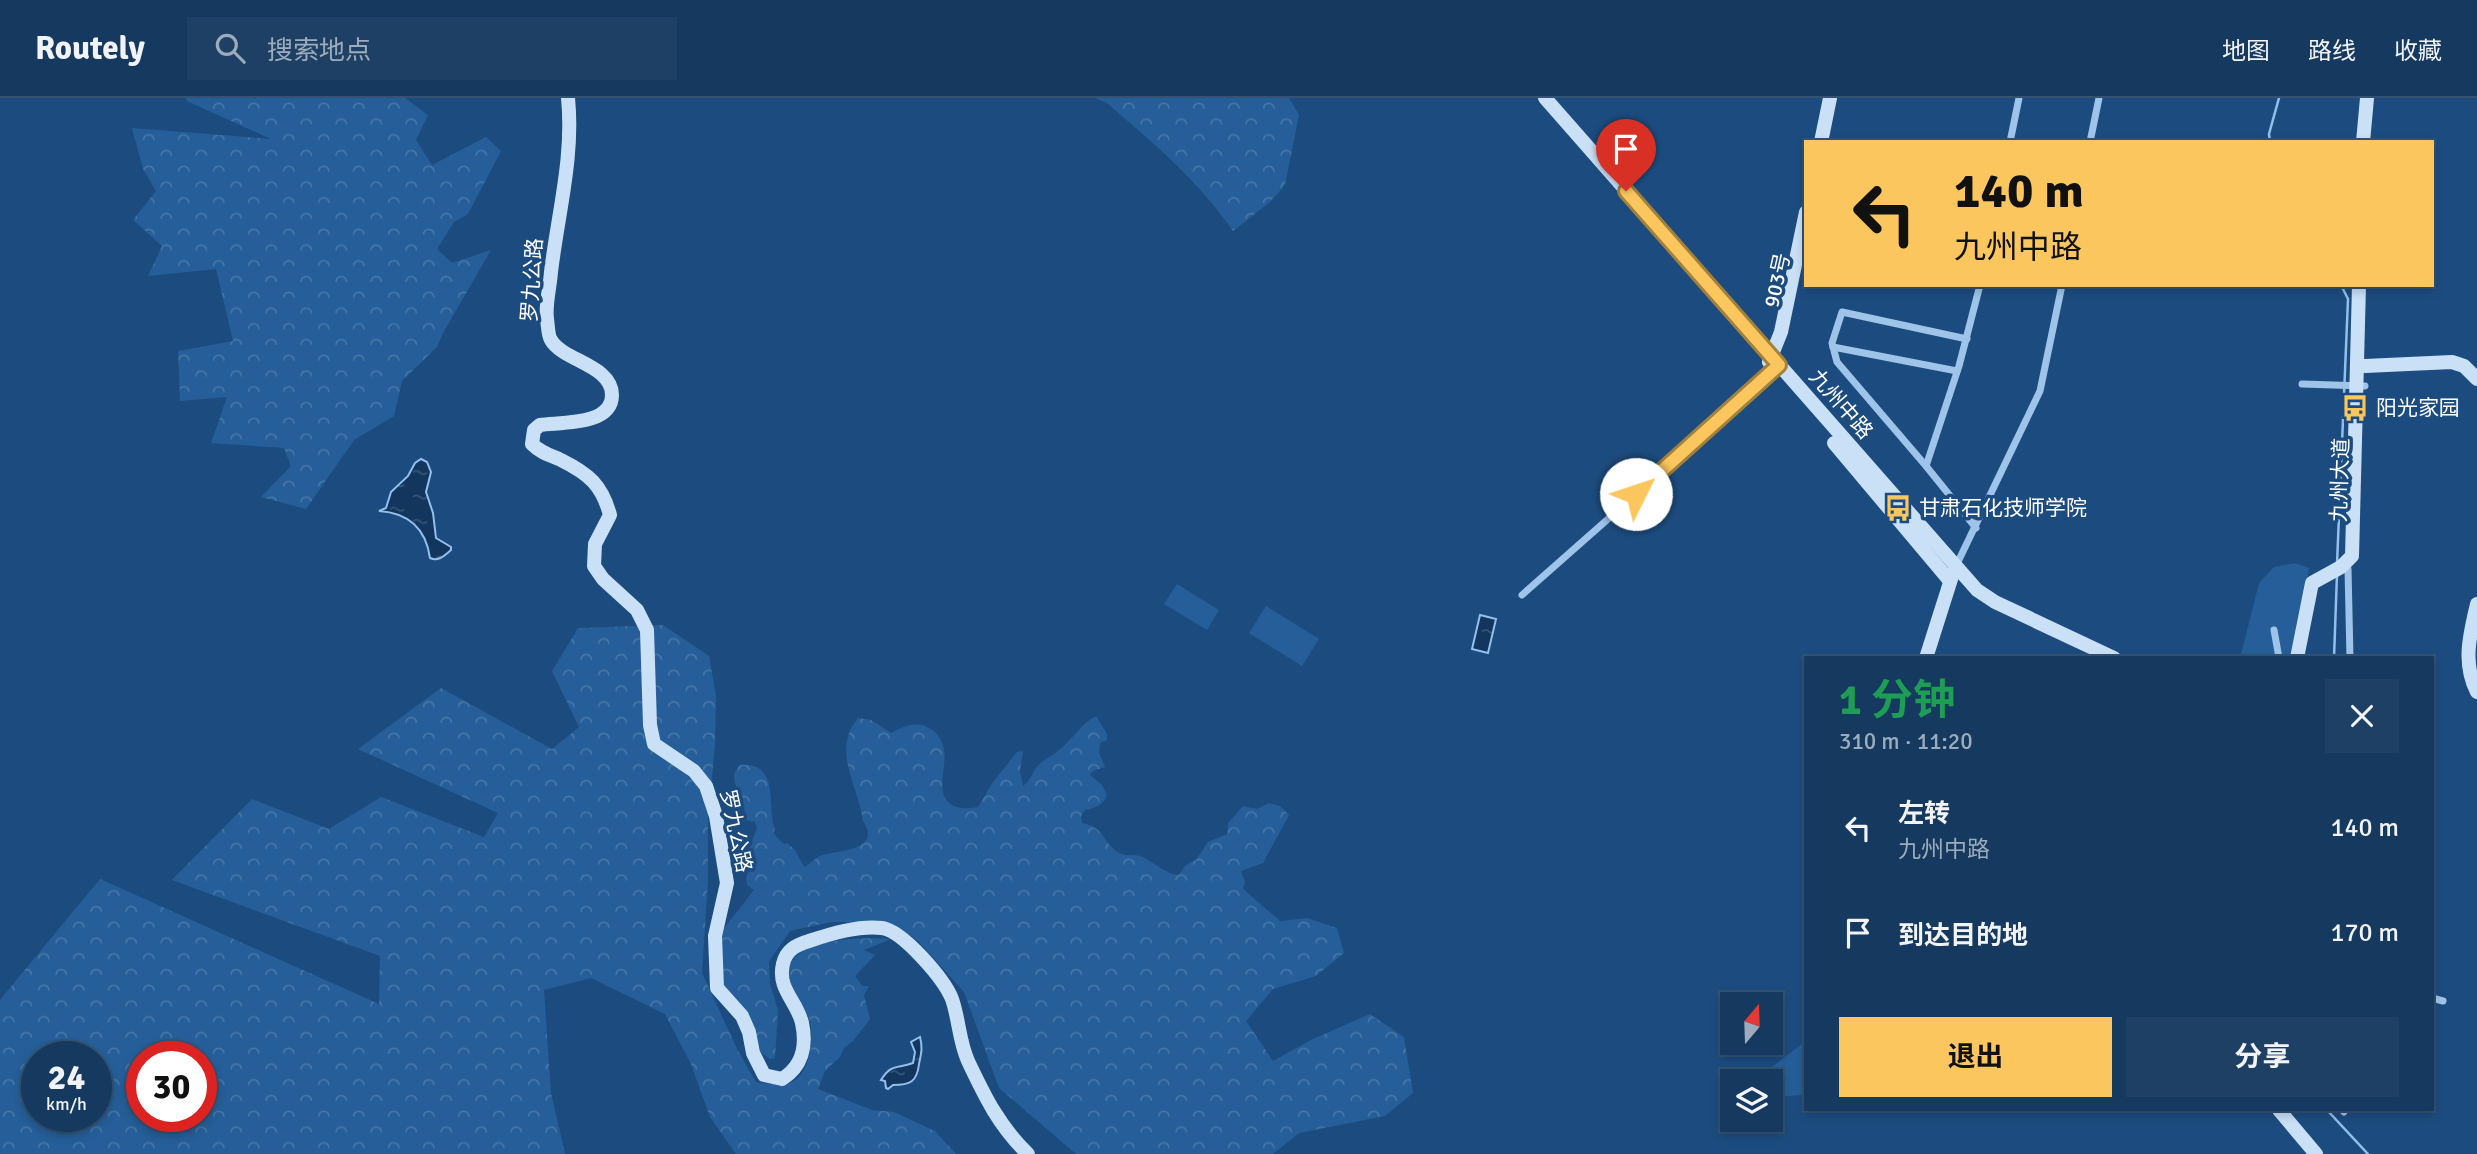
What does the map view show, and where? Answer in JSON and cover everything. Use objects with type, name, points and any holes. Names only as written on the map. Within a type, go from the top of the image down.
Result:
[{"type":"street","name":"罗九公路","points":[[568,98],[570,145],[555,239],[547,317],[551,341],[567,355],[595,368],[608,384],[612,395],[601,415],[590,420],[540,425],[534,430],[533,444],[539,452],[562,461],[592,480],[605,495],[610,515],[595,544],[594,566],[603,579],[637,610],[647,630],[650,725],[654,744],[694,771],[706,786],[716,816],[727,883],[715,936],[717,988],[742,1016],[749,1032],[753,1053],[764,1075],[782,1079],[799,1065],[803,1039],[802,1023],[781,979],[785,955],[796,945],[828,935],[876,928],[895,933],[917,953],[951,996],[967,1059],[1006,1133],[1028,1154]]},
{"type":"street","points":[[1536,98],[1773,364],[1950,581]]},
{"type":"street","name":"九州中路","points":[[1545,98],[1773,364],[1983,596],[2110,656]]},
{"type":"street","points":[[1821,140],[1830,98]]},
{"type":"street","points":[[1829,140],[1838,98]]},
{"type":"street","points":[[2010,140],[2019,98]]},
{"type":"street","points":[[2090,140],[2099,98]]},
{"type":"street","points":[[2363,140],[2367,98]]},
{"type":"street","points":[[2373,140],[2375,98]]},
{"type":"street","points":[[1522,595],[1773,364],[1804,222]]},
{"type":"street","name":"903号","points":[[1773,364],[1804,252]]},
{"type":"street","points":[[1926,466],[1957,371],[1979,287]]},
{"type":"street","points":[[1927,656],[1950,581],[2040,391],[2062,287]]},
{"type":"street","points":[[2302,384],[2357,386],[2359,287]]},
{"type":"street","name":"九州大道","points":[[2344,569],[2358,550],[2357,386],[2365,366],[2368,287]]},
{"type":"street","points":[[1966,339],[1842,313],[1832,343],[1837,362],[1976,528]]},
{"type":"street","points":[[1833,346],[1957,371]]},
{"type":"street","points":[[2365,366],[2452,362],[2464,366],[2477,379]]},
{"type":"street","points":[[2297,656],[2312,583],[2344,569],[2350,656]]},
{"type":"street","points":[[2306,656],[2325,578]]},
{"type":"street","points":[[2477,604],[2467,648],[2470,678],[2477,692]]},
{"type":"street","points":[[2274,630],[2279,656]]},
{"type":"street","points":[[2434,999],[2443,1001]]},
{"type":"street","points":[[2280,1111],[2316,1154]]},
{"type":"street","points":[[2288,1111],[2323,1154]]},
{"type":"green space","points":[[186,98],[405,98],[428,115],[416,140],[432,165],[486,137],[501,151],[468,214],[454,222],[437,249],[452,263],[491,250],[437,347],[402,381],[394,416],[354,440],[306,509],[261,497],[291,466],[284,448],[211,443],[227,397],[180,401],[178,351],[233,341],[216,269],[148,276],[162,246],[133,220],[156,191],[143,169],[132,128],[271,139],[187,101]]},
{"type":"green space","points":[[1096,98],[1289,98],[1299,115],[1285,185],[1270,202],[1233,231],[1205,195],[1174,163],[1107,103]]},
{"type":"green space","points":[[2295,563],[2309,568],[2295,656],[2241,656],[2259,583],[2274,567]]},
{"type":"green space","points":[[1177,584],[1219,610],[1207,630],[1164,604]]},
{"type":"green space","points":[[1266,606],[1319,639],[1302,666],[1249,633]]},
{"type":"green space","points":[[663,625],[709,656],[716,696],[715,745],[708,819],[708,880],[702,973],[738,1051],[756,1082],[780,1084],[795,1080],[806,1066],[811,1038],[810,1022],[790,979],[792,961],[801,952],[830,942],[864,938],[891,939],[864,950],[875,955],[855,976],[862,986],[869,986],[864,995],[870,1019],[844,1048],[840,1057],[825,1071],[818,1089],[872,1110],[894,1112],[935,1131],[956,1154],[736,1154],[710,1117],[691,1064],[665,1014],[591,978],[544,990],[551,1093],[565,1154],[0,1154],[0,1000],[100,879],[379,1004],[380,956],[172,880],[252,799],[329,829],[381,797],[484,837],[498,813],[358,749],[441,688],[552,749],[579,727],[552,671],[578,628]]},
{"type":"green space","points":[[1096,716],[1107,734],[1107,740],[1100,743],[1099,752],[1105,767],[1093,771],[1090,775],[1102,785],[1107,795],[1098,806],[1085,810],[1081,816],[1082,823],[1099,831],[1119,853],[1143,857],[1178,875],[1186,865],[1196,860],[1208,842],[1227,834],[1228,823],[1243,806],[1257,809],[1269,803],[1280,806],[1289,815],[1263,863],[1241,871],[1245,882],[1243,889],[1280,921],[1307,918],[1337,928],[1344,953],[1316,976],[1273,989],[1246,1021],[1273,1061],[1311,1040],[1370,1014],[1404,1037],[1413,1093],[1385,1116],[1299,1133],[1273,1154],[1076,1154],[999,1088],[964,992],[918,941],[900,928],[876,922],[831,922],[790,931],[769,961],[770,984],[778,1010],[775,1058],[770,1059],[759,1051],[721,987],[721,932],[754,890],[747,885],[746,878],[749,869],[748,852],[757,828],[755,822],[746,820],[743,802],[734,781],[740,765],[762,770],[770,787],[775,829],[773,833],[795,850],[804,867],[820,856],[863,844],[867,838],[868,831],[846,755],[850,730],[858,718],[871,720],[891,733],[917,725],[927,727],[937,734],[944,753],[943,793],[950,804],[966,808],[978,807],[993,782],[1017,752],[1023,751],[1020,771],[1023,786],[1038,765],[1058,751]]},
{"type":"green space","points":[[1804,1043],[1804,1095],[1783,1096],[1783,1069],[1769,1069]]},
{"type":"water","points":[[421,459],[427,462],[431,472],[426,492],[433,513],[436,538],[451,547],[446,554],[436,559],[430,558],[425,539],[414,524],[399,515],[379,511],[386,508],[391,492]]},
{"type":"water","points":[[1480,615],[1496,619],[1488,653],[1472,649]]},
{"type":"water","points":[[920,1037],[921,1054],[914,1079],[886,1088],[885,1081],[881,1080],[888,1071],[913,1063],[915,1052],[911,1042]]},
{"type":"waterway","points":[[2270,140],[2279,98]]},
{"type":"waterway","points":[[2337,564],[2348,299],[2342,287]]},
{"type":"waterway","points":[[2334,656],[2337,574]]},
{"type":"waterway","points":[[2328,1111],[2368,1154]]},
{"type":"place","name":"阳光家园","points":[[2355,408]]},
{"type":"place","name":"甘肃石化技师学院","points":[[1898,508]]},
{"type":"route","points":[[1626,191],[1779,365],[1636,494]]}]
